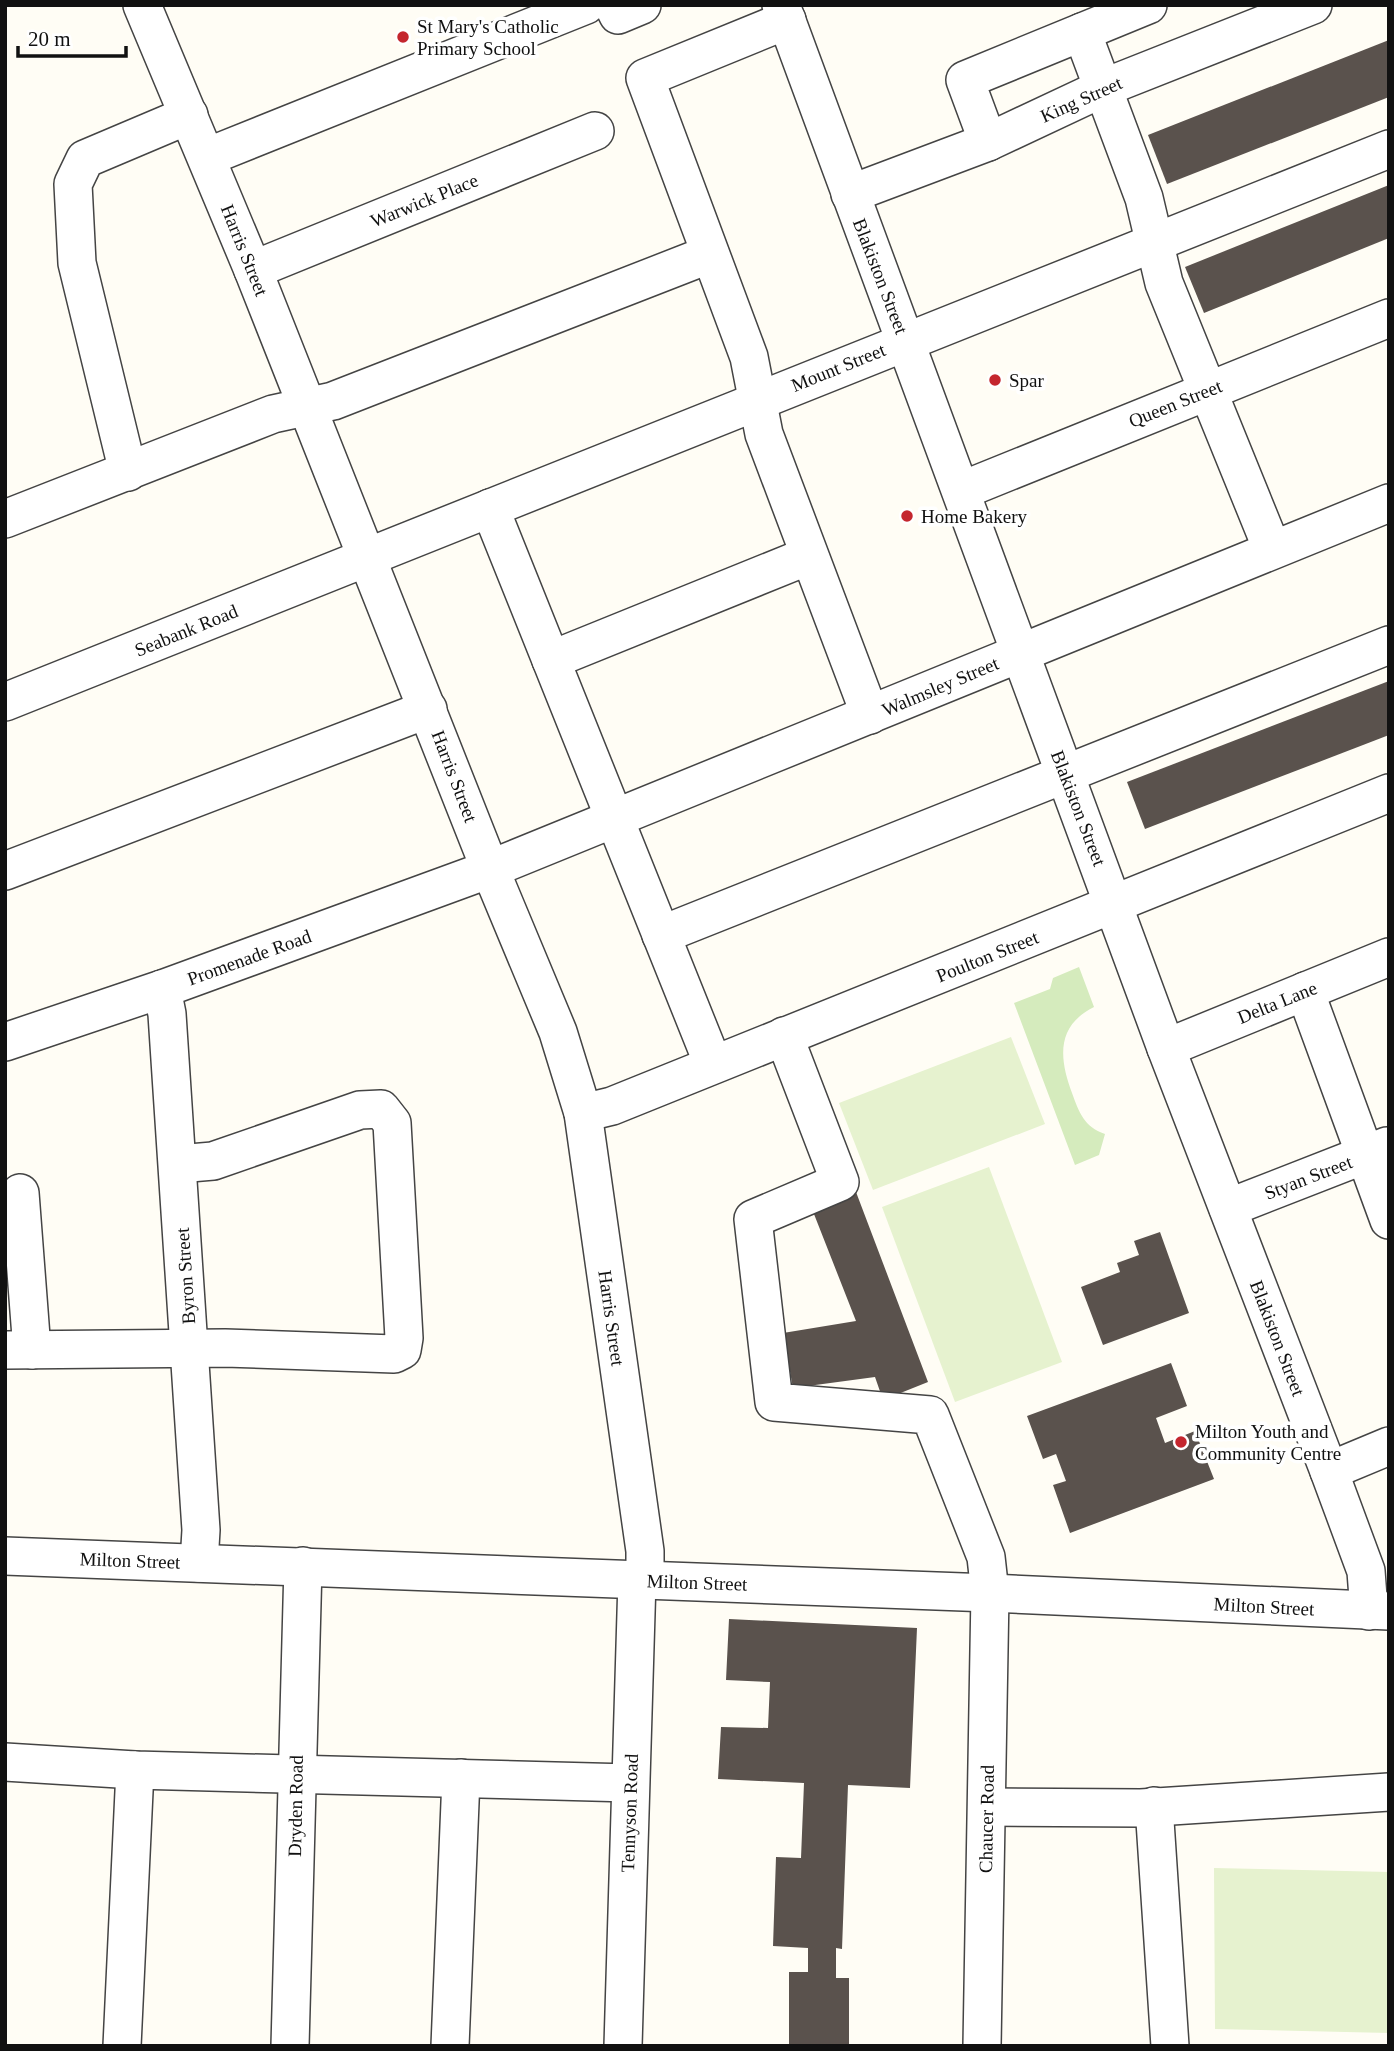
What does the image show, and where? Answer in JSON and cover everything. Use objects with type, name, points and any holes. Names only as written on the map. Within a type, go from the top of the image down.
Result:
[{"type":"street","name":"Harris Street","points":[[142,5],[208,157],[366,558],[429,709],[490,869],[558,1032],[583,1114],[645,1551],[641,1580]]},
{"type":"street","points":[[208,157],[586,5]]},
{"type":"street","points":[[613,5],[618,15],[642,5]]},
{"type":"street","points":[[988,142],[965,80],[1149,5]]},
{"type":"street","name":"King Street","points":[[850,194],[988,142],[1103,88],[1312,5]]},
{"type":"street","points":[[784,12],[645,78],[749,357],[764,434],[870,715]]},
{"type":"street","name":"Blakiston Street","points":[[784,12],[963,490],[1166,1048],[1329,1471],[1379,1611]]},
{"type":"street","points":[[1082,32],[1144,198],[1164,283],[1272,549]]},
{"type":"street","points":[[128,472],[77,263],[73,184],[85,159],[189,115]]},
{"type":"street","name":"Warwick Place","points":[[253,270],[595,131]]},
{"type":"street","name":"Mount Street","points":[[366,558],[757,399],[1389,149]]},
{"type":"street","points":[[5,519],[274,414],[334,401],[710,254]]},
{"type":"street","name":"Queen Street","points":[[963,490],[1389,318]]},
{"type":"street","name":"Walmsley Street","points":[[490,869],[1389,503]]},
{"type":"street","points":[[490,508],[713,1064]]},
{"type":"street","points":[[551,660],[808,556]]},
{"type":"street","name":"Seabank Road","points":[[5,702],[366,558]]},
{"type":"street","points":[[661,935],[1389,645]]},
{"type":"street","points":[[5,871],[429,709]]},
{"type":"street","name":"Poulton Street","points":[[583,1114],[612,1106],[1389,793]]},
{"type":"street","name":"Promenade Road","points":[[5,1042],[162,989],[490,869]]},
{"type":"street","name":"Delta Lane","points":[[1166,1048],[1389,957]]},
{"type":"street","name":"Byron Street","points":[[162,989],[167,1014],[178,1164],[201,1530],[199,1563]]},
{"type":"street","points":[[1305,991],[1377,1150],[1389,1220]]},
{"type":"street","name":"Chaucer Road","points":[[784,1036],[840,1182],[753,1219],[774,1402],[930,1415],[986,1557],[990,1592],[982,2046]]},
{"type":"street","points":[[20,1193],[19,1350],[225,1348],[394,1354],[402,1350],[404,1338],[391,1123],[381,1108],[360,1110],[213,1161],[178,1164]]},
{"type":"street","name":"Styan Street","points":[[1228,1208],[1377,1150]]},
{"type":"street","points":[[1329,1471],[1389,1446]]},
{"type":"street","name":"Milton Street","points":[[5,1556],[990,1592],[1379,1611]]},
{"type":"street","name":"Dryden Road","points":[[290,2046],[303,1566]]},
{"type":"street","name":"Tennyson Road","points":[[623,2046],[630,1783],[641,1580]]},
{"type":"street","points":[[5,1762],[135,1770],[296,1772],[630,1783]]},
{"type":"street","points":[[122,2046],[135,1770]]},
{"type":"street","points":[[450,2046],[461,1778]]},
{"type":"street","points":[[987,1807],[1154,1806],[1389,1792]]},
{"type":"street","points":[[1154,1806],[1170,2046]]},
{"type":"green space","points":[[1079,967],[1094,1007],[1082,1015],[1067,1033],[1063,1055],[1072,1093],[1083,1118],[1105,1134],[1099,1155],[1075,1165],[1014,1003],[1050,989],[1053,978]]},
{"type":"green space","points":[[1011,1037],[1045,1124],[873,1190],[839,1103]]},
{"type":"green space","points":[[989,1167],[1062,1362],[955,1402],[882,1207]]},
{"type":"green space","points":[[1214,1868],[1389,1872],[1389,2033],[1215,2029]]},
{"type":"building","points":[[1389,40],[1389,97],[1167,184],[1148,135]]},
{"type":"building","points":[[1389,185],[1389,238],[1204,313],[1185,267]]},
{"type":"building","points":[[1389,681],[1389,735],[1145,829],[1127,782]]},
{"type":"building","points":[[856,1192],[928,1382],[883,1400],[875,1377],[793,1388],[783,1333],[856,1321],[812,1209]]},
{"type":"building","points":[[1160,1232],[1189,1313],[1103,1345],[1081,1287],[1120,1272],[1117,1263],[1139,1255],[1134,1241]]},
{"type":"building","points":[[1171,1363],[1187,1406],[1156,1418],[1165,1443],[1195,1431],[1214,1479],[1070,1533],[1053,1485],[1066,1481],[1056,1454],[1043,1459],[1027,1416]]},
{"type":"building","points":[[729,1619],[917,1628],[910,1788],[848,1785],[842,1949],[836,1948],[836,1978],[849,1978],[849,2046],[789,2046],[789,1972],[808,1972],[808,1948],[773,1946],[776,1857],[801,1858],[804,1783],[718,1779],[721,1727],[768,1728],[770,1682],[726,1680]]},
{"type":"place","name":"St Mary's Catholic Primary School","points":[[403,37]]},
{"type":"place","name":"Spar","points":[[995,380]]},
{"type":"place","name":"Home Bakery","points":[[907,516]]},
{"type":"place","name":"Milton Youth and Community Centre","points":[[1181,1442]]}]
